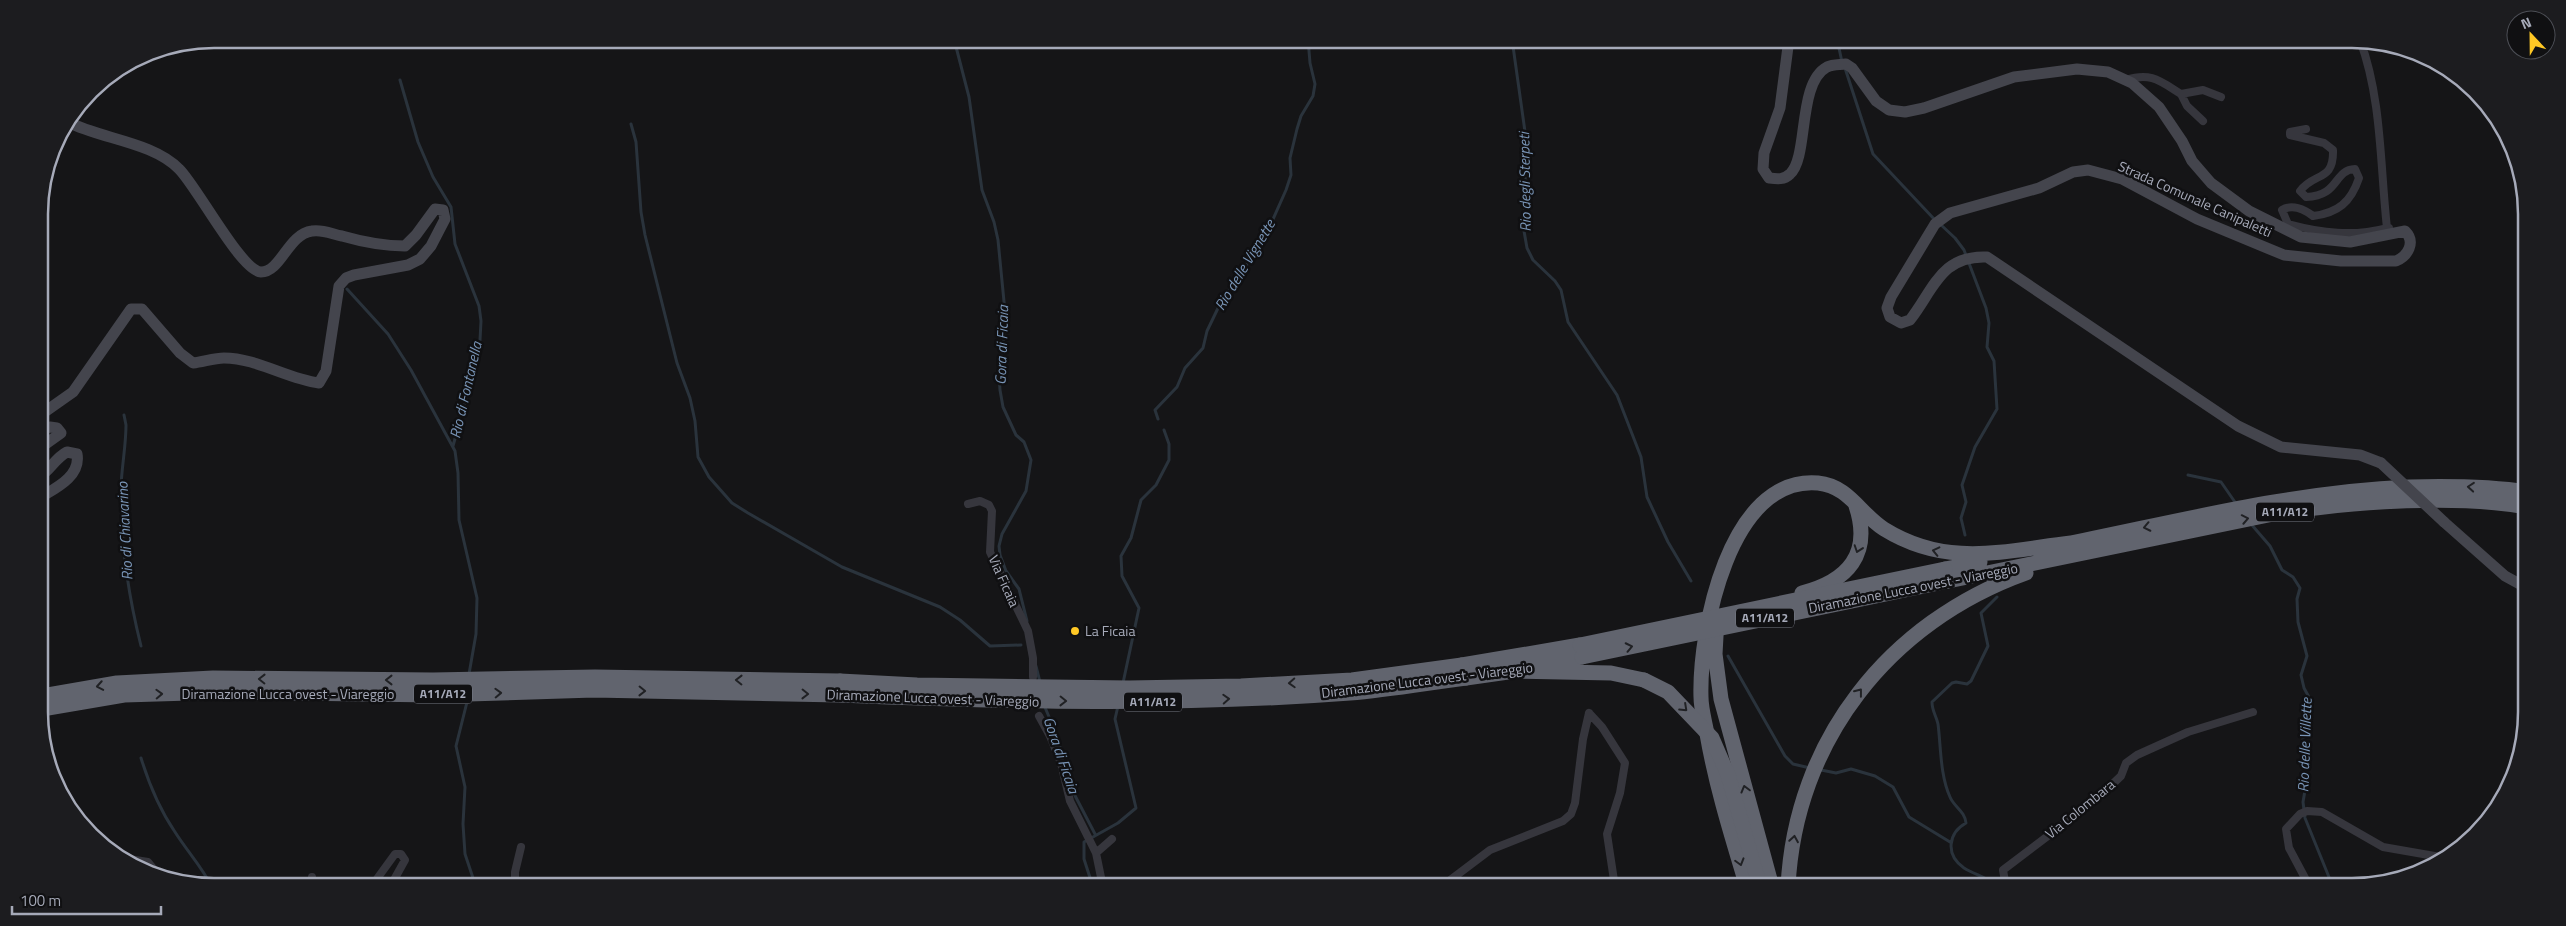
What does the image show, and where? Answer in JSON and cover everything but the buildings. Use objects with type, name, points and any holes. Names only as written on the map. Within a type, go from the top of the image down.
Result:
[{"type":"highway","points":[[1744,878],[1712,763],[1701,698],[1702,659],[1712,602],[1729,553],[1746,524],[1765,502],[1791,487],[1816,483],[1838,488],[1883,528],[1898,537],[1935,552],[1967,555],[2073,549]]},
{"type":"highway","name":"Diramazione Lucca ovest - Viareggio","points":[[48,695],[117,683],[213,678],[433,680],[840,688],[1097,702],[1184,701],[1351,693],[1581,651],[2073,549],[2196,523],[2266,502],[2372,496],[2454,501],[2518,499]]},
{"type":"highway","points":[[1755,607],[1823,586],[1848,570],[1859,551],[1862,534],[1855,502]]},
{"type":"highway","points":[[1789,878],[1797,820],[1818,758],[1834,726],[1860,690],[1891,656],[1919,632],[1976,595],[2073,549]]},
{"type":"highway","name":"Diramazione Lucca ovest - Viareggio","points":[[1464,671],[1515,671],[1581,651],[1755,607],[1947,575]]},
{"type":"highway","points":[[1720,581],[1715,654],[1721,699],[1770,878]]},
{"type":"highway","points":[[1515,671],[1611,673],[1644,680],[1668,692],[1712,738],[1728,775],[1757,878]]},
{"type":"highway","name":"Diramazione Lucca ovest - Viareggio","points":[[48,708],[124,695],[292,692],[435,695],[594,684]]},
{"type":"street","name":"Strada Comunale Canipaletti","points":[[1788,48],[1780,108],[1764,153],[1763,169],[1769,178],[1781,180],[1792,174],[1797,160],[1810,92],[1820,72],[1829,66],[1842,64],[1852,68],[1876,101],[1889,110],[1905,112],[1924,108],[2014,77],[2077,69],[2108,72],[2132,83],[2159,107],[2182,141],[2192,161],[2211,182],[2249,211],[2301,237],[2350,242],[2400,230],[2408,234],[2410,246],[2403,258],[2396,261],[2340,261],[2284,255],[2197,219],[2122,179],[2088,170],[2073,172],[2039,188],[1950,213],[1939,222],[1891,297],[1887,308],[1890,317],[1901,322],[1910,320],[1942,273],[1967,258],[1987,257],[2238,426],[2281,447],[2360,455],[2381,464],[2506,576],[2518,583]]},
{"type":"street","points":[[2362,48],[2374,99],[2386,228]]},
{"type":"street","points":[[2126,80],[2136,77],[2155,77],[2181,94],[2187,106],[2203,121]]},
{"type":"street","points":[[2181,94],[2203,90],[2221,97]]},
{"type":"street","points":[[48,410],[73,392],[131,309],[142,309],[180,353],[193,363],[224,358],[232,359],[248,362],[300,380],[319,383],[326,371],[339,286],[346,278],[354,275],[408,265],[420,259],[431,246],[445,218],[444,210],[435,209],[416,235],[405,246],[373,244],[325,231],[312,231],[302,234],[288,246],[273,268],[261,272],[254,269],[236,251],[179,169],[163,156],[74,124]]},
{"type":"street","points":[[2306,129],[2290,132],[2293,136],[2324,143],[2333,150],[2333,163],[2327,173],[2304,185],[2300,190],[2306,197],[2327,192],[2336,185],[2340,175],[2347,169],[2355,169],[2359,178],[2350,199],[2338,210],[2313,216],[2305,209],[2288,207],[2282,210],[2288,224],[2321,233],[2352,234],[2386,228],[2400,230]]},
{"type":"street","points":[[48,427],[56,428],[61,433],[48,442]]},
{"type":"street","points":[[48,469],[56,458],[68,452],[77,454],[78,460],[73,473],[60,486],[48,493]]},
{"type":"street","name":"Via Ficaia","points":[[968,504],[980,502],[989,505],[992,511],[990,552],[1028,631],[1033,658],[1033,677]]},
{"type":"street","name":"Via Colombara","points":[[2004,878],[2003,870],[2098,798],[2121,776],[2126,763],[2137,755],[2188,732],[2253,712]]},
{"type":"street","points":[[1453,878],[1490,850],[1563,822],[1572,814],[1589,713],[1602,727],[1625,763],[1620,793],[1607,834],[1614,878]]},
{"type":"street","points":[[1039,716],[1061,763],[1070,800],[1096,853],[1101,878]]},
{"type":"street","points":[[2305,878],[2288,848],[2286,829],[2303,812],[2322,812],[2383,847],[2435,856]]},
{"type":"street","points":[[1096,853],[1112,839]]},
{"type":"street","points":[[515,878],[521,847]]},
{"type":"street","points":[[378,878],[395,854],[401,854],[405,860],[395,878]]},
{"type":"street","points":[[139,861],[148,862],[152,866]]},
{"type":"waterway","name":"Gora di Ficaia","points":[[956,48],[969,97],[982,190],[994,222],[998,240],[1006,322],[999,374],[1003,407],[1016,435],[1024,442],[1031,460],[1026,491],[1002,534],[999,546],[1006,571],[1019,589],[1027,621]]},
{"type":"waterway","name":"Rio delle Vignette","points":[[1158,419],[1155,410],[1177,387],[1185,368],[1203,348],[1207,331],[1220,304],[1266,235],[1286,190],[1291,175],[1290,158],[1297,129],[1301,116],[1313,96],[1315,84],[1309,48]]},
{"type":"waterway","name":"Rio degli Sterpeti","points":[[1513,48],[1527,146],[1524,231],[1527,248],[1533,260],[1555,281],[1561,290],[1568,322],[1617,395],[1641,457],[1647,497],[1668,542],[1691,581]]},
{"type":"waterway","points":[[1839,48],[1842,62]]},
{"type":"waterway","points":[[1845,68],[1873,154],[1935,220]]},
{"type":"waterway","name":"Rio di Fontanella","points":[[400,80],[418,142],[433,177],[451,207],[455,244],[479,306],[481,321],[480,340],[453,446]]},
{"type":"waterway","points":[[631,124],[636,142],[641,212],[645,235],[677,363],[690,398],[695,421],[698,457],[709,477],[732,503],[842,567],[940,607],[960,620],[990,646],[1021,645]]},
{"type":"waterway","points":[[1940,224],[1955,238],[1964,250],[1986,308],[1989,323],[1987,347],[1994,361],[1997,409],[1975,447],[1962,485],[1966,502],[1961,518],[1965,535]]},
{"type":"waterway","name":"Rio di Fontanella","points":[[347,289],[388,334],[411,370],[455,451],[458,473],[459,520],[477,598],[476,634],[469,674]]},
{"type":"waterway","name":"Rio di Chiavarino","points":[[124,415],[126,425],[121,486],[123,547],[132,607],[141,646]]},
{"type":"waterway","name":"Rio delle Vignette","points":[[1123,683],[1139,608],[1122,576],[1121,556],[1131,538],[1141,500],[1156,485],[1169,460],[1169,444],[1164,430]]},
{"type":"waterway","name":"Rio delle Villette","points":[[2188,475],[2221,482],[2237,505]]},
{"type":"waterway","name":"Rio delle Villette","points":[[2251,524],[2270,546],[2282,570],[2293,577],[2300,588],[2297,599],[2298,622],[2307,656],[2301,675],[2304,688],[2310,699],[2309,714],[2303,738],[2307,779],[2303,802],[2305,818],[2329,878]]},
{"type":"waterway","points":[[1984,878],[1958,863],[1952,851],[1951,844],[1955,832],[1966,823],[1964,815],[1952,800],[1947,788],[1938,724],[1932,702],[1952,683],[1967,684],[1971,681],[1988,646],[1981,613],[1997,597]]},
{"type":"waterway","name":"Rio degli Sterpeti","points":[[1728,656],[1785,756],[1793,764],[1810,768]]},
{"type":"waterway","name":"Gora di Ficaia","points":[[1036,666],[1040,682]]},
{"type":"waterway","name":"Rio di Fontanella","points":[[468,698],[456,746],[465,787],[463,824],[465,854],[473,878]]},
{"type":"waterway","name":"Gora di Ficaia","points":[[1044,705],[1058,738],[1062,758]]},
{"type":"waterway","name":"Rio delle Vignette","points":[[1090,878],[1084,859],[1084,842],[1118,823],[1136,808],[1115,719],[1118,706]]},
{"type":"waterway","name":"Rio di Chiavarino","points":[[141,758],[151,787],[164,815],[207,878]]},
{"type":"waterway","name":"Rio degli Sterpeti","points":[[1821,770],[1836,773],[1851,769],[1875,776],[1893,787],[1909,817],[1950,842]]},
{"type":"waterway","name":"Gora di Ficaia","points":[[1070,786],[1095,834]]},
{"type":"place","name":"La Ficaia","points":[[1075,631]]}]
